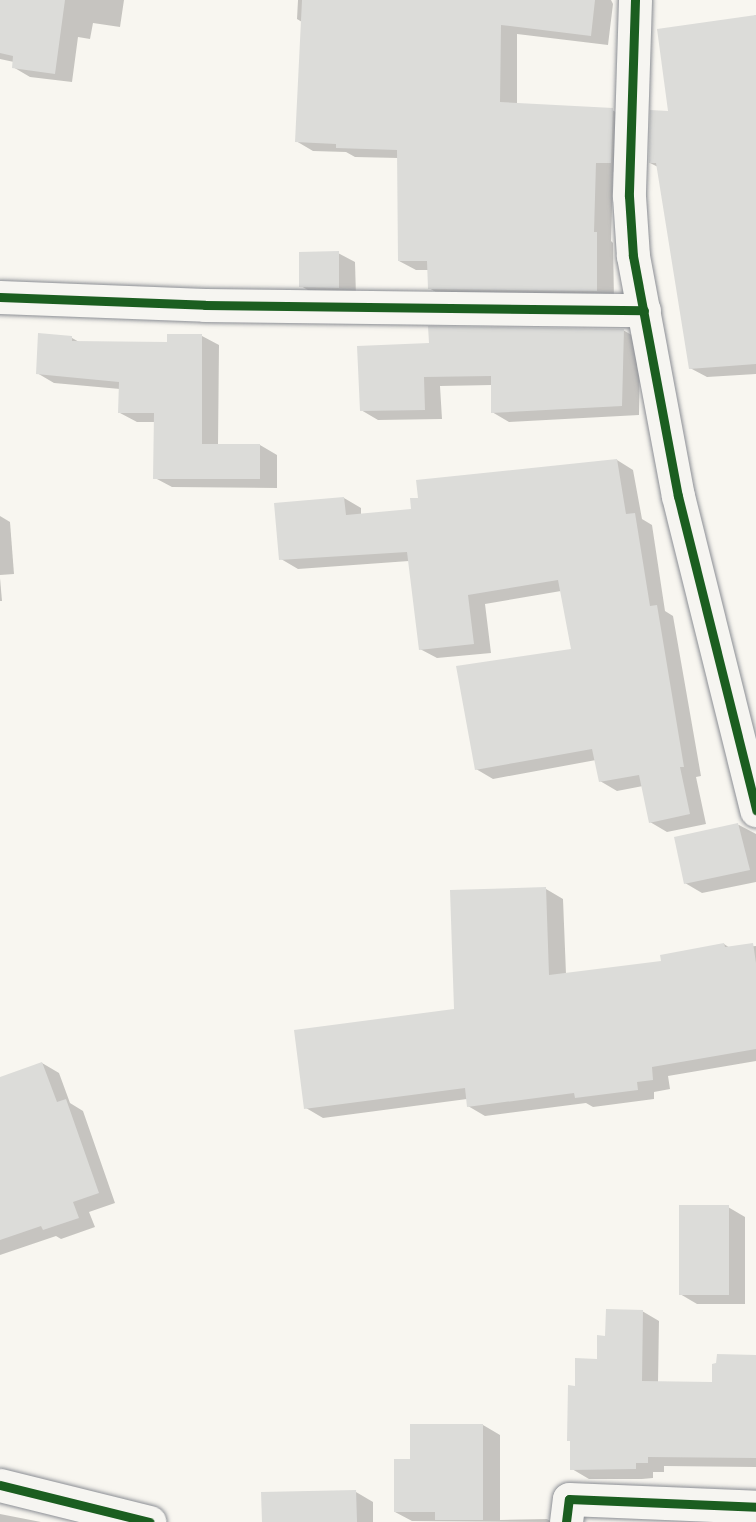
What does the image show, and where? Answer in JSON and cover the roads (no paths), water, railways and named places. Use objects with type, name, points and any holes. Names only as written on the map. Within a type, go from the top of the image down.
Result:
[{"type":"street","points":[[635,0],[629,196],[633,256],[678,496],[744,706],[756,810]]},
{"type":"street","points":[[0,297],[205,305],[644,310]]},
{"type":"street","points":[[0,1485],[150,1522]]},
{"type":"street","points":[[566,1522],[569,1499],[756,1507]]}]
